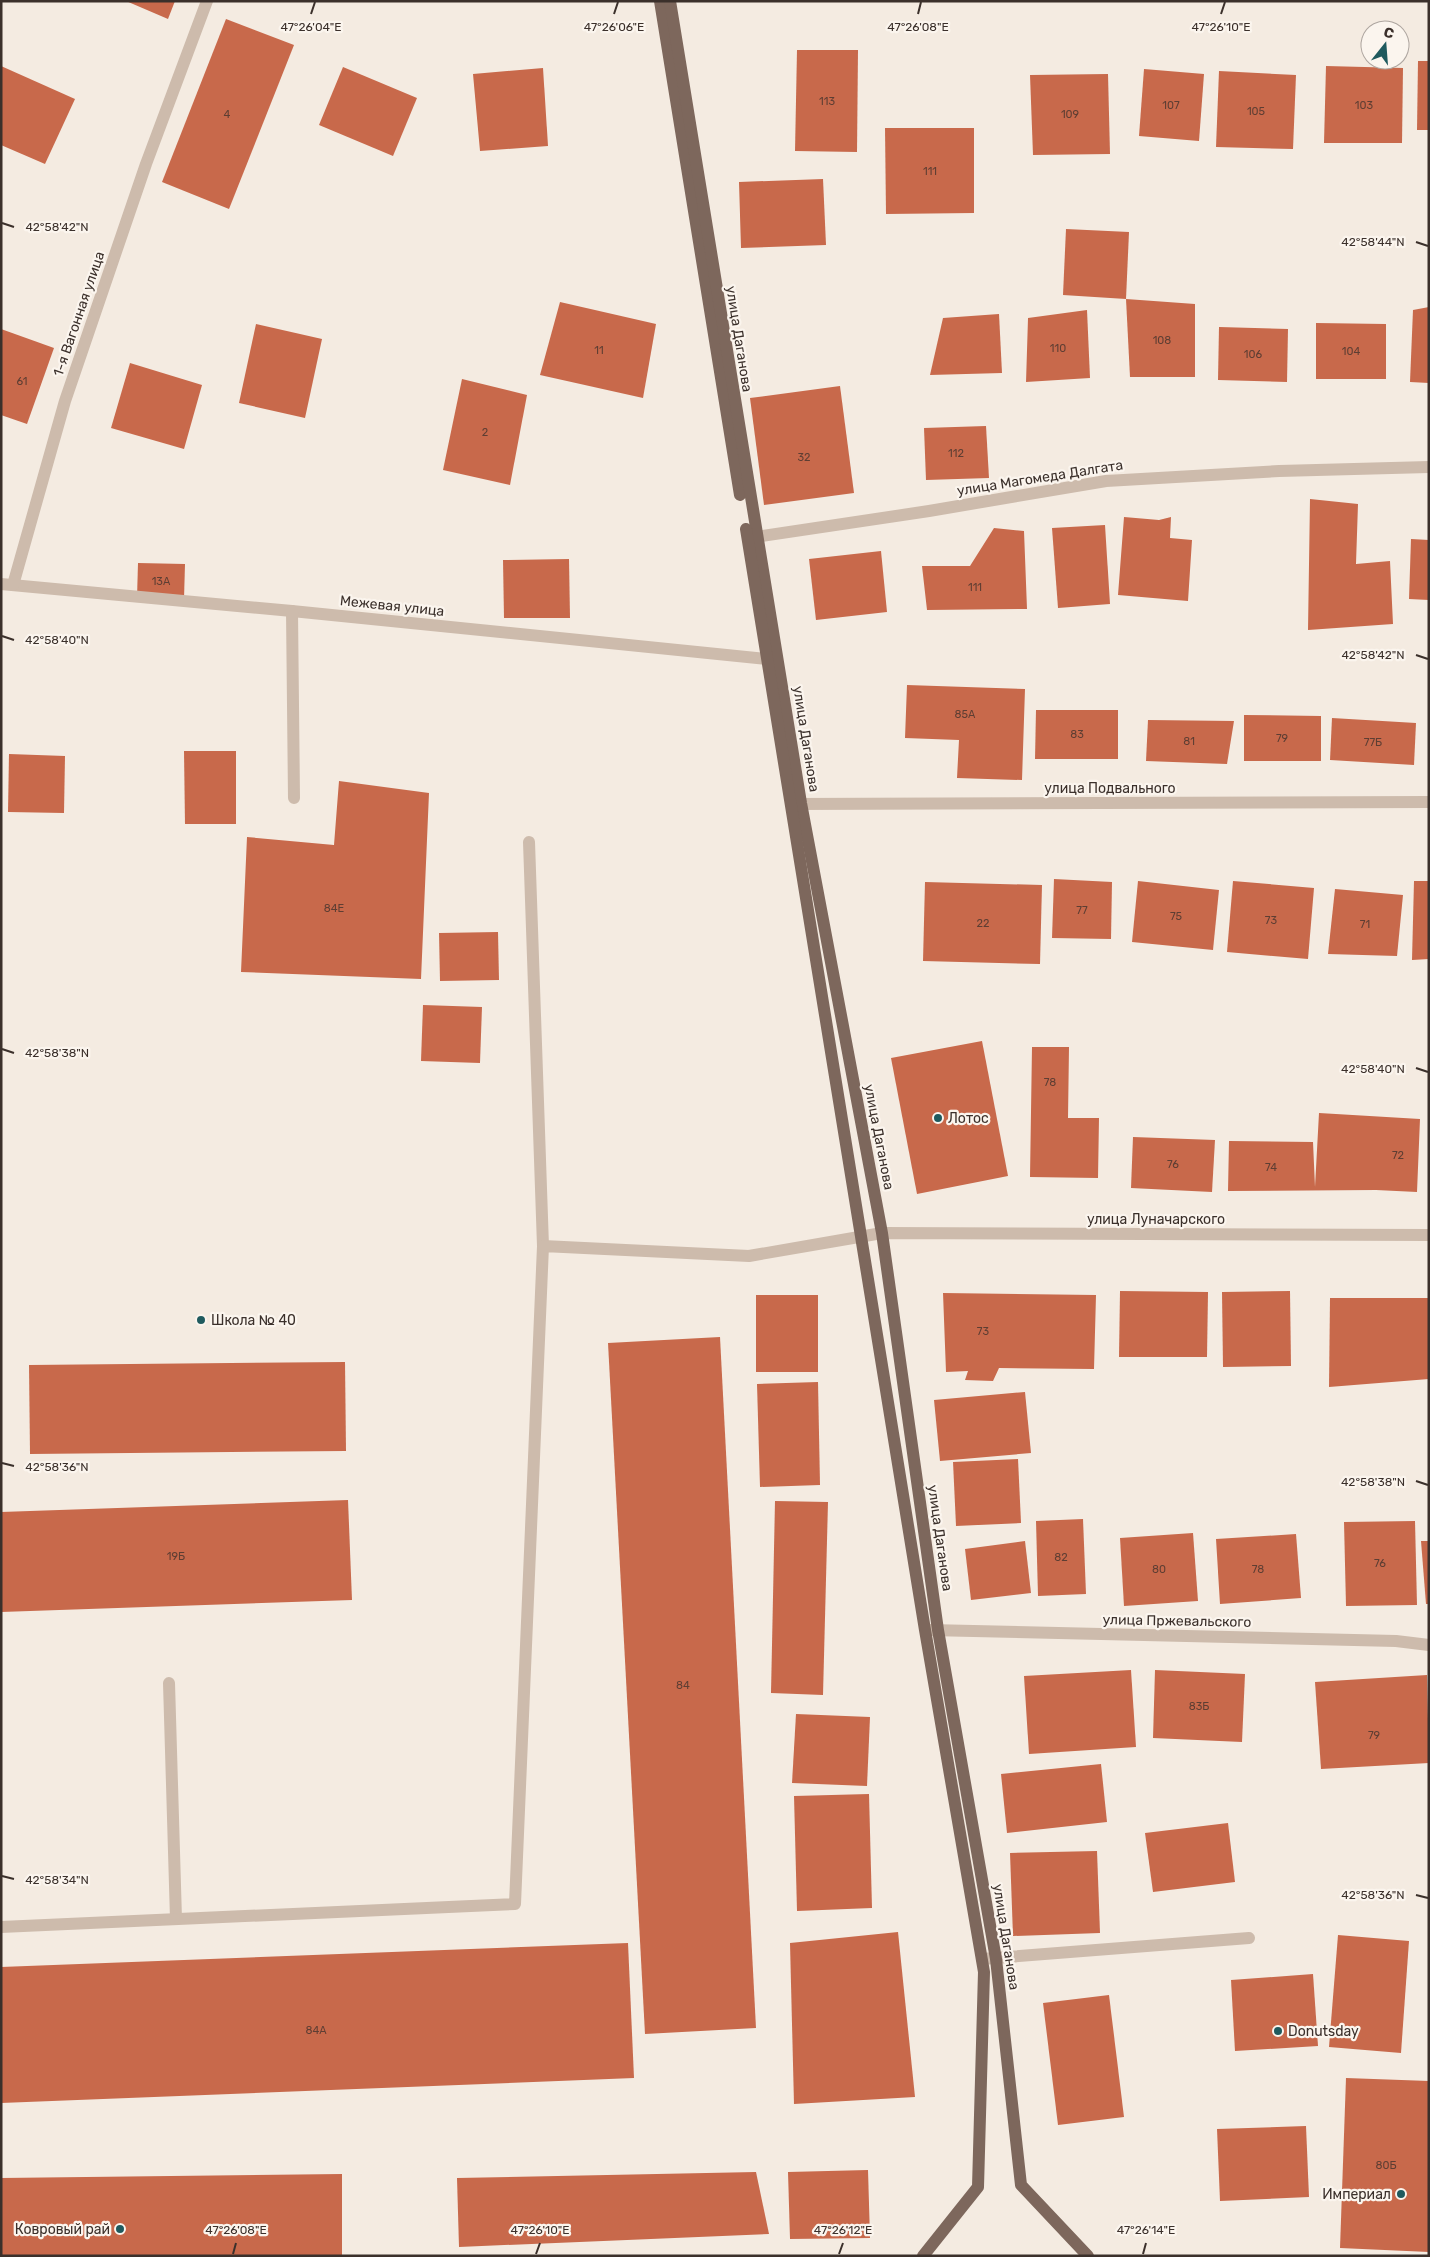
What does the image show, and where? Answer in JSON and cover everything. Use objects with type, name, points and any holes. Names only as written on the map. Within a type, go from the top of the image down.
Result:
[{"type":"main road","name":"улица Даганова","points":[[660,1],[773,660],[860,1236],[932,1630],[996,1959],[1021,2185],[1088,2256]]},
{"type":"main road","name":"улица Даганова","points":[[670,1],[752,538]]},
{"type":"main road","name":"улица Даганова","points":[[796,804],[882,1233],[932,1630],[984,1972],[978,2187],[924,2256]]},
{"type":"street","name":"1-я Вагонная улица","points":[[7,585],[64,402],[146,164],[206,1]]},
{"type":"street","name":"улица Магомеда Далгата","points":[[752,538],[1106,481],[1279,471],[1429,467]]},
{"type":"street","name":"Межевая улица","points":[[7,585],[292,611],[773,660]]},
{"type":"street","points":[[292,611],[294,798]]},
{"type":"street","name":"улица Подвального","points":[[796,804],[1429,802]]},
{"type":"street","points":[[1,1927],[515,1904],[543,1246],[529,842]]},
{"type":"street","name":"улица Луначарского","points":[[543,1246],[749,1256],[882,1233],[1429,1235]]},
{"type":"street","name":"улица Пржевальского","points":[[932,1630],[1396,1641],[1429,1645]]},
{"type":"street","points":[[169,1684],[176,1919]]},
{"type":"street","points":[[982,1959],[1249,1938]]},
{"type":"building","points":[[126,1],[175,1],[168,19]]},
{"type":"building","points":[[226,19],[294,45],[229,209],[162,182]]},
{"type":"building","points":[[797,50],[858,50],[857,152],[795,151]]},
{"type":"building","points":[[1418,61],[1429,61],[1429,130],[1417,130]]},
{"type":"building","points":[[1,66],[75,99],[45,164],[1,145]]},
{"type":"building","points":[[1326,66],[1360,67],[1360,70],[1403,70],[1402,143],[1324,143]]},
{"type":"building","points":[[343,67],[417,98],[393,156],[319,125]]},
{"type":"building","points":[[543,68],[548,146],[480,151],[473,74]]},
{"type":"building","points":[[1144,69],[1204,74],[1199,141],[1139,136]]},
{"type":"building","points":[[1219,71],[1296,75],[1293,149],[1216,147]]},
{"type":"building","points":[[1108,74],[1110,154],[1033,155],[1030,75]]},
{"type":"building","points":[[885,128],[974,128],[974,213],[886,214]]},
{"type":"building","points":[[823,179],[826,245],[741,248],[739,182]]},
{"type":"building","points":[[1066,229],[1129,232],[1126,299],[1063,295]]},
{"type":"building","points":[[1126,299],[1195,304],[1195,377],[1130,377]]},
{"type":"building","points":[[560,302],[656,324],[643,398],[540,375]]},
{"type":"building","points":[[1429,307],[1429,383],[1410,382],[1413,310]]},
{"type":"building","points":[[1087,310],[1090,378],[1026,382],[1028,318]]},
{"type":"building","points":[[999,314],[1002,373],[930,375],[943,318]]},
{"type":"building","points":[[1316,323],[1386,324],[1386,379],[1316,379]]},
{"type":"building","points":[[256,324],[322,339],[305,418],[239,403]]},
{"type":"building","points":[[1219,327],[1288,329],[1287,382],[1218,380]]},
{"type":"building","points":[[1,329],[54,348],[27,424],[1,415]]},
{"type":"building","points":[[130,363],[202,385],[184,449],[111,428]]},
{"type":"building","points":[[462,379],[527,395],[510,485],[443,470]]},
{"type":"building","points":[[840,386],[854,493],[764,505],[750,398]]},
{"type":"building","points":[[986,426],[989,478],[926,480],[924,428]]},
{"type":"building","points":[[1310,499],[1358,504],[1356,564],[1390,561],[1393,624],[1308,630]]},
{"type":"building","points":[[1124,517],[1159,520],[1171,517],[1170,538],[1192,540],[1188,601],[1118,595]]},
{"type":"building","points":[[1105,525],[1110,604],[1058,608],[1052,528]]},
{"type":"building","points":[[994,528],[1024,531],[1027,609],[927,610],[922,566],[970,566]]},
{"type":"building","points":[[1411,539],[1429,540],[1429,600],[1409,599]]},
{"type":"building","points":[[881,551],[887,612],[816,620],[809,559]]},
{"type":"building","points":[[569,559],[570,618],[504,618],[503,560]]},
{"type":"building","points":[[138,563],[185,564],[184,599],[137,598]]},
{"type":"building","points":[[907,685],[1025,689],[1022,780],[957,778],[959,740],[905,738]]},
{"type":"building","points":[[1036,710],[1118,710],[1118,759],[1035,759]]},
{"type":"building","points":[[1244,715],[1321,716],[1321,761],[1244,761]]},
{"type":"building","points":[[1332,718],[1416,723],[1414,765],[1330,760]]},
{"type":"building","points":[[1148,720],[1234,721],[1227,764],[1146,761]]},
{"type":"building","points":[[184,751],[236,751],[236,824],[185,824]]},
{"type":"building","points":[[9,754],[65,756],[64,813],[8,812]]},
{"type":"building","points":[[339,781],[429,793],[421,979],[241,972],[247,837],[334,845]]},
{"type":"building","points":[[1054,879],[1112,882],[1111,939],[1052,938]]},
{"type":"building","points":[[1138,881],[1219,890],[1213,950],[1132,942]]},
{"type":"building","points":[[1233,881],[1314,888],[1308,959],[1227,952]]},
{"type":"building","points":[[1414,881],[1429,881],[1429,959],[1412,960]]},
{"type":"building","points":[[925,882],[1042,885],[1040,964],[923,961]]},
{"type":"building","points":[[1335,889],[1403,895],[1397,956],[1328,954]]},
{"type":"building","points":[[498,932],[499,980],[440,981],[439,933]]},
{"type":"building","points":[[423,1005],[482,1007],[480,1063],[421,1061]]},
{"type":"building","points":[[982,1041],[1008,1176],[917,1194],[891,1058]]},
{"type":"building","points":[[1032,1047],[1069,1047],[1068,1118],[1099,1118],[1098,1178],[1030,1177]]},
{"type":"building","points":[[1319,1113],[1420,1119],[1417,1192],[1376,1190],[1228,1191],[1229,1141],[1313,1142],[1315,1187]]},
{"type":"building","points":[[1133,1137],[1215,1140],[1212,1192],[1131,1188]]},
{"type":"building","points":[[1120,1291],[1208,1292],[1207,1357],[1119,1357]]},
{"type":"building","points":[[1290,1291],[1291,1366],[1223,1367],[1222,1292]]},
{"type":"building","points":[[943,1293],[1096,1295],[1094,1369],[999,1368],[993,1381],[965,1380],[968,1371],[946,1372]]},
{"type":"building","points":[[756,1295],[818,1295],[818,1372],[756,1372]]},
{"type":"building","points":[[1330,1298],[1429,1298],[1429,1379],[1329,1387]]},
{"type":"building","points":[[720,1337],[756,2028],[645,2034],[608,1343]]},
{"type":"building","points":[[345,1362],[346,1451],[30,1454],[29,1365]]},
{"type":"building","points":[[818,1382],[820,1485],[760,1487],[757,1384]]},
{"type":"building","points":[[1025,1392],[1031,1453],[940,1461],[934,1400]]},
{"type":"building","points":[[1018,1459],[1021,1523],[956,1526],[953,1462]]},
{"type":"building","points":[[348,1500],[352,1600],[1,1612],[1,1512]]},
{"type":"building","points":[[775,1501],[828,1502],[823,1695],[771,1693]]},
{"type":"building","points":[[1083,1519],[1086,1594],[1038,1596],[1036,1521]]},
{"type":"building","points":[[1415,1521],[1417,1605],[1346,1606],[1344,1522]]},
{"type":"building","points":[[1193,1533],[1198,1601],[1124,1606],[1120,1538]]},
{"type":"building","points":[[1296,1534],[1301,1598],[1220,1604],[1216,1539]]},
{"type":"building","points":[[1025,1541],[1031,1593],[971,1600],[965,1549]]},
{"type":"building","points":[[1421,1541],[1429,1541],[1429,1604],[1426,1604]]},
{"type":"building","points":[[1131,1670],[1136,1747],[1029,1754],[1024,1676]]},
{"type":"building","points":[[1155,1670],[1245,1674],[1242,1742],[1153,1738]]},
{"type":"building","points":[[1427,1675],[1429,1763],[1321,1769],[1315,1682]]},
{"type":"building","points":[[796,1714],[870,1717],[867,1786],[792,1783]]},
{"type":"building","points":[[1101,1764],[1107,1822],[1007,1833],[1001,1774]]},
{"type":"building","points":[[869,1794],[872,1908],[797,1911],[794,1796]]},
{"type":"building","points":[[1228,1823],[1235,1882],[1153,1892],[1145,1833]]},
{"type":"building","points":[[1097,1851],[1100,1933],[1013,1936],[1010,1853]]},
{"type":"building","points":[[898,1932],[915,2097],[794,2104],[790,1943]]},
{"type":"building","points":[[1338,1935],[1409,1941],[1401,2053],[1329,2047]]},
{"type":"building","points":[[628,1943],[634,2078],[1,2103],[1,1967]]},
{"type":"building","points":[[1313,1974],[1318,2046],[1235,2051],[1231,1980]]},
{"type":"building","points":[[1109,1995],[1124,2117],[1058,2125],[1043,2003]]},
{"type":"building","points":[[1346,2078],[1429,2081],[1429,2252],[1340,2248]]},
{"type":"building","points":[[1306,2126],[1309,2197],[1220,2201],[1217,2129]]},
{"type":"building","points":[[868,2170],[870,2238],[790,2239],[788,2172]]},
{"type":"building","points":[[756,2172],[769,2234],[459,2247],[457,2178]]},
{"type":"building","points":[[342,2174],[342,2256],[1,2256],[1,2178]]},
{"type":"place","name":"Лотос","points":[[938,1118]]},
{"type":"place","name":"Школа № 40","points":[[201,1320]]},
{"type":"place","name":"Donutsday","points":[[1278,2031]]},
{"type":"place","name":"Империал","points":[[1401,2194]]},
{"type":"place","name":"Ковровый рай","points":[[120,2229]]}]
